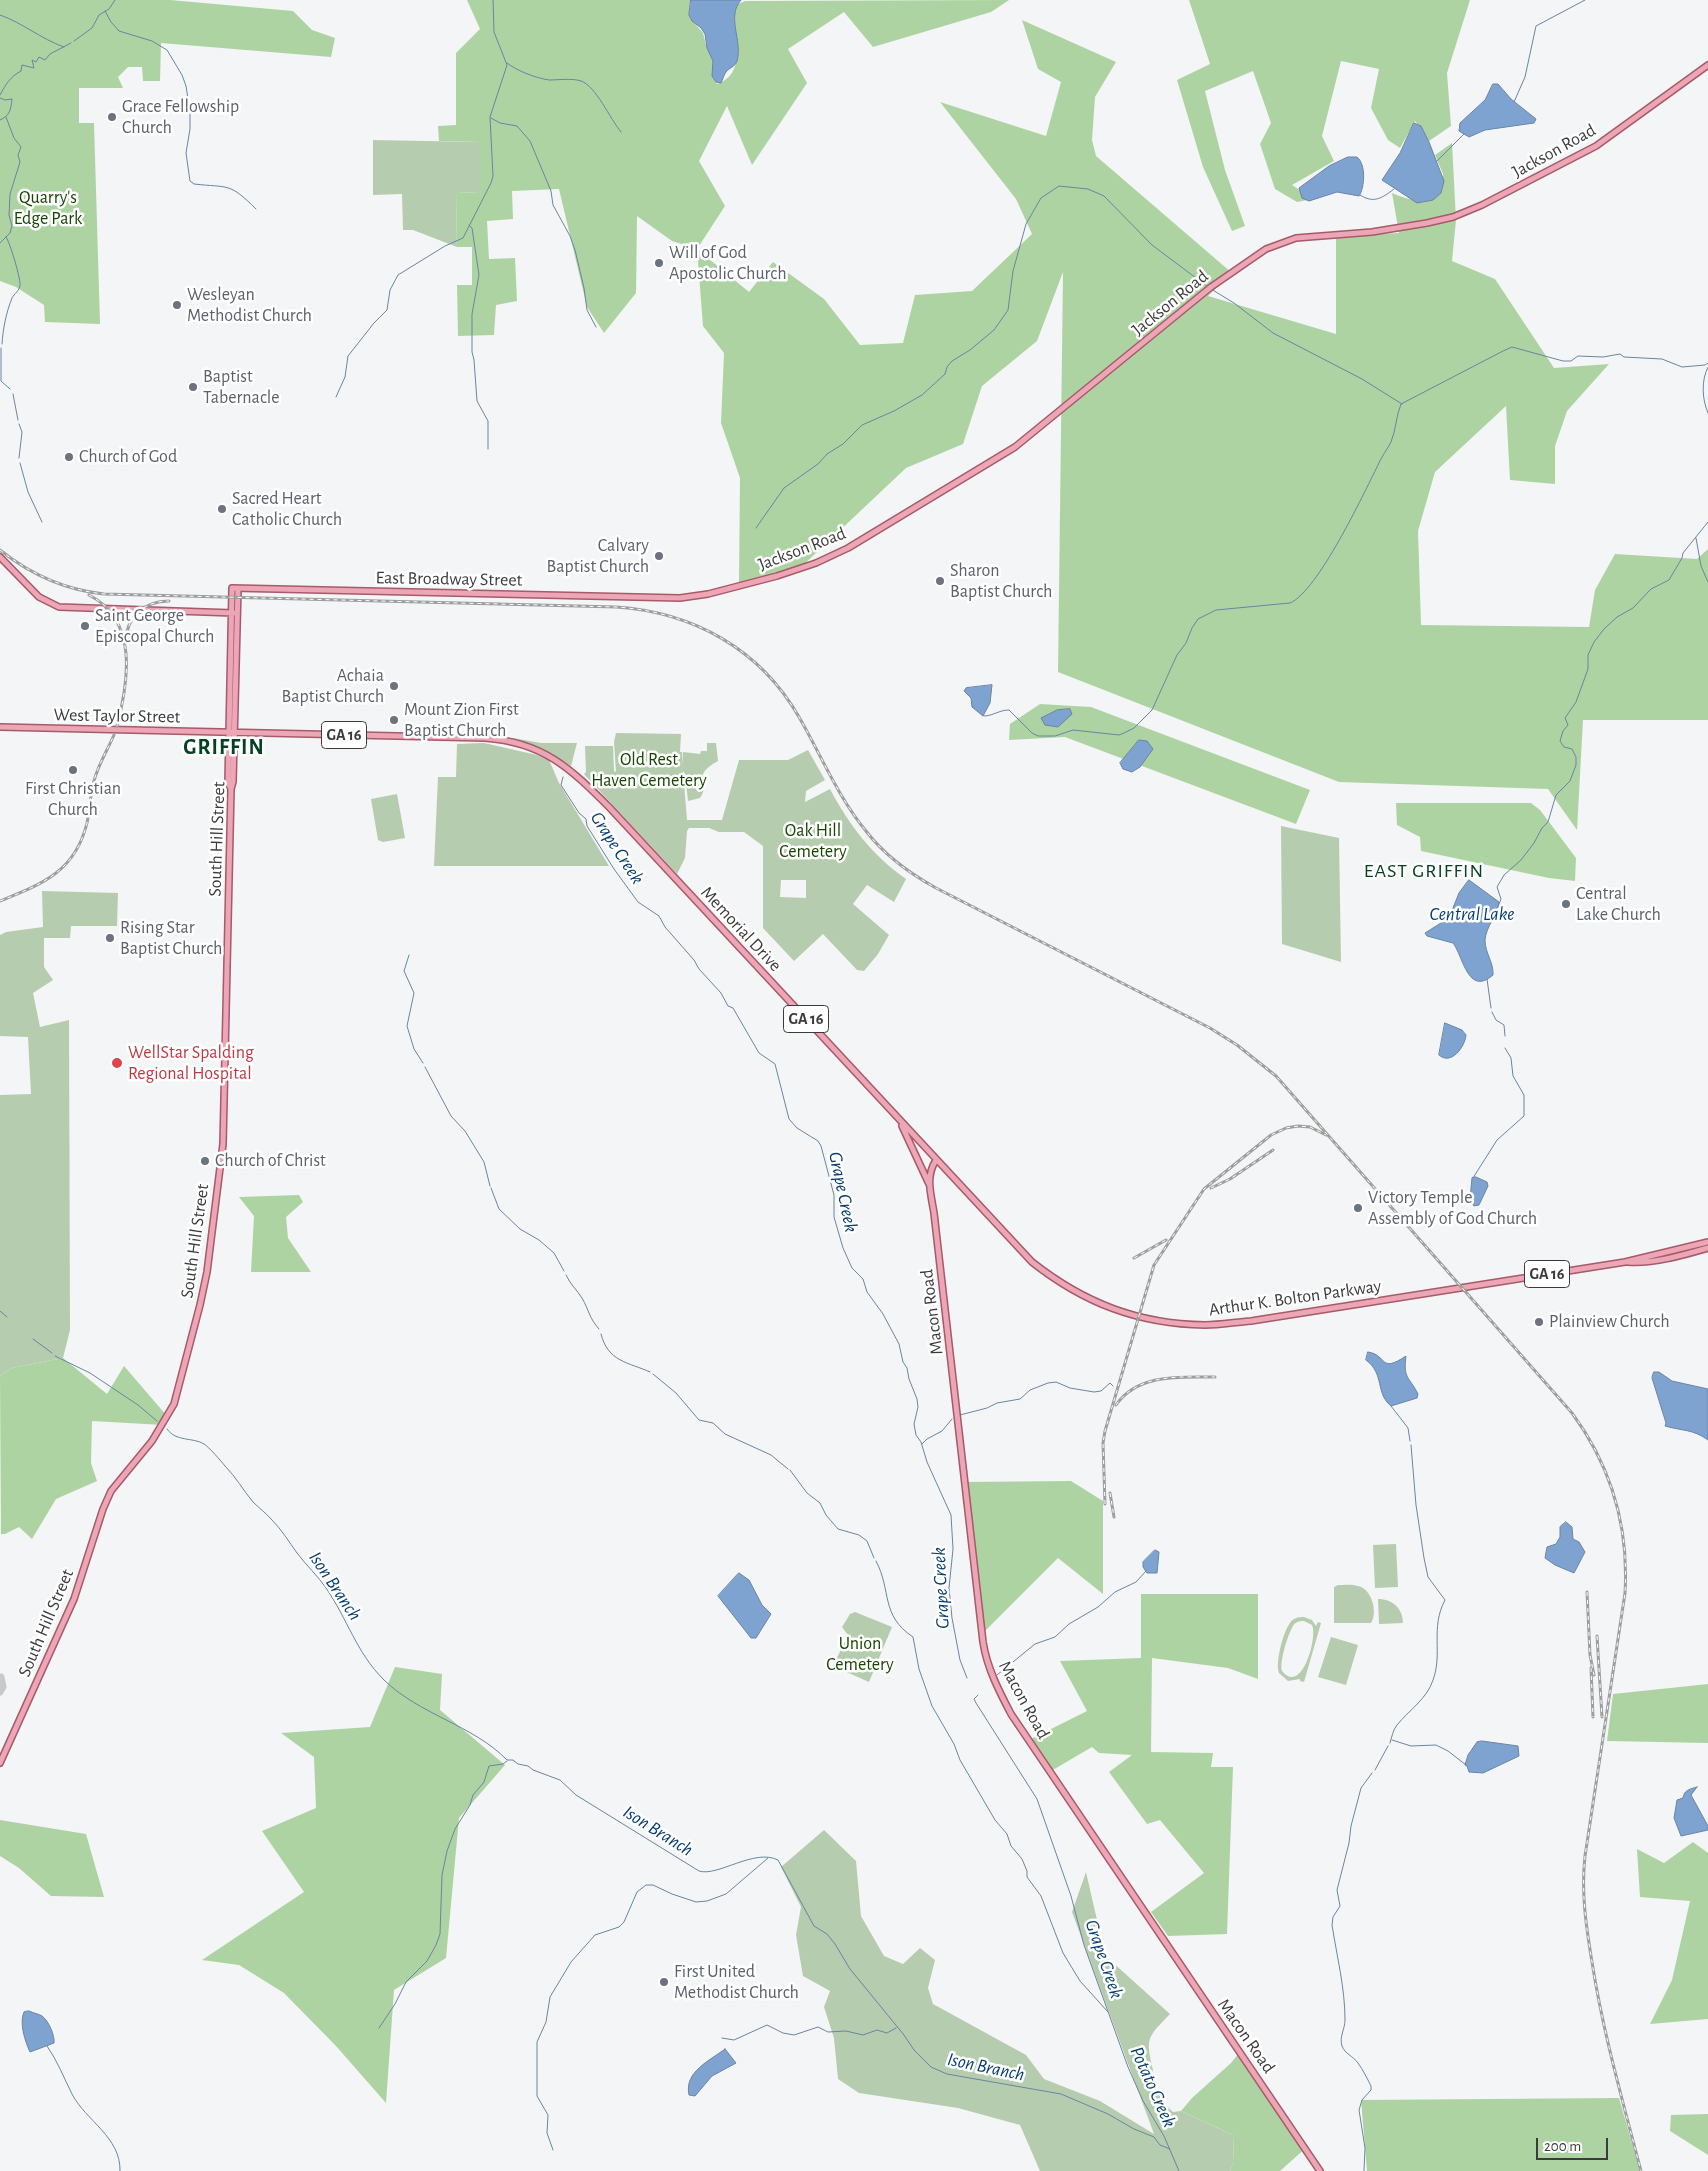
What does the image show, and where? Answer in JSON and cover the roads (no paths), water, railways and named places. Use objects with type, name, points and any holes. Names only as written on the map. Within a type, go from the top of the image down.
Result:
[{"type":"main road","name":"Jackson Road","points":[[666,598],[694,597],[763,580],[793,571],[841,552],[1015,446],[1222,278],[1266,249],[1296,238],[1372,232],[1428,223],[1453,217],[1475,208],[1596,146],[1708,65]]},
{"type":"main road","points":[[0,558],[39,597],[52,604],[69,608],[234,613]]},
{"type":"main road","name":"East Broadway Street","points":[[235,588],[666,598]]},
{"type":"main road","name":"South Hill Street","points":[[0,1763],[74,1600],[107,1500],[117,1483],[159,1430],[174,1404],[203,1294],[223,1144],[231,789],[234,782],[232,733],[235,588]]},
{"type":"main road","points":[[52,604],[83,605],[106,609]]},
{"type":"main road","name":"West Taylor Street","points":[[0,728],[232,733]]},
{"type":"main road","name":"Memorial Drive","points":[[232,733],[485,738],[534,749],[553,758],[570,769],[590,787],[936,1160]]},
{"type":"main road","name":"Macon Road","points":[[901,1123],[926,1173],[934,1212],[984,1642],[990,1672],[1012,1714],[1320,2171]]},
{"type":"main road","points":[[926,1173],[936,1160]]},
{"type":"main road","name":"Arthur K. Bolton Parkway","points":[[936,1160],[1032,1262],[1051,1277],[1082,1296],[1110,1308],[1138,1317],[1172,1323],[1207,1325],[1251,1321],[1625,1262],[1708,1245]]},
{"type":"main road","points":[[926,1173],[934,1169],[944,1168]]},
{"type":"main road","name":"Arthur K. Bolton Parkway","points":[[1625,1262],[1638,1263],[1688,1253],[1708,1245]]},
{"type":"main road","points":[[1634,1259],[1684,1251],[1688,1253]]},
{"type":"water","points":[[691,0],[741,0],[735,14],[738,45],[737,61],[726,72],[721,83],[716,82],[712,76],[713,61],[707,48],[705,34],[692,21],[689,15]]},
{"type":"water","points":[[1493,84],[1498,84],[1511,99],[1536,119],[1534,123],[1485,130],[1469,137],[1459,131],[1460,123],[1485,100]]},
{"type":"water","points":[[1414,123],[1421,126],[1444,181],[1441,193],[1433,200],[1417,203],[1382,180],[1400,153]]},
{"type":"water","points":[[1348,157],[1357,157],[1362,165],[1363,182],[1359,196],[1337,192],[1309,201],[1302,198],[1299,188],[1329,166]]},
{"type":"water","points":[[992,685],[990,703],[983,716],[972,707],[971,698],[964,691],[966,688]]},
{"type":"water","points":[[1070,709],[1072,714],[1058,727],[1045,725],[1041,718],[1057,710]]},
{"type":"water","points":[[1139,740],[1147,741],[1153,749],[1140,767],[1132,772],[1123,769],[1120,763]]},
{"type":"water","name":"Central Lake","points":[[1469,880],[1499,902],[1497,911],[1487,930],[1485,940],[1493,975],[1485,980],[1478,981],[1467,972],[1453,943],[1427,936],[1425,933],[1449,918],[1459,893]]},
{"type":"water","points":[[1445,1023],[1462,1030],[1466,1035],[1463,1045],[1457,1054],[1448,1058],[1439,1055]]},
{"type":"water","points":[[1476,1177],[1487,1182],[1488,1186],[1479,1205],[1474,1206],[1470,1199],[1472,1178]]},
{"type":"water","points":[[1368,1352],[1379,1356],[1387,1363],[1397,1361],[1406,1356],[1406,1373],[1418,1394],[1417,1398],[1391,1406],[1383,1395],[1376,1371],[1366,1360]]},
{"type":"water","points":[[1654,1372],[1659,1372],[1672,1381],[1708,1389],[1708,1440],[1692,1432],[1665,1426],[1666,1423],[1652,1378]]},
{"type":"water","points":[[1566,1522],[1572,1527],[1573,1539],[1579,1542],[1585,1552],[1574,1573],[1555,1565],[1545,1558],[1547,1547],[1556,1544],[1560,1537],[1560,1527]]},
{"type":"water","points":[[1155,1550],[1159,1552],[1157,1573],[1147,1573],[1143,1567],[1143,1562]]},
{"type":"water","points":[[739,1573],[749,1580],[762,1605],[771,1614],[756,1638],[751,1638],[718,1596]]},
{"type":"water","points":[[1477,1742],[1518,1746],[1519,1756],[1483,1773],[1469,1772],[1465,1765],[1468,1755]]},
{"type":"water","points":[[1697,1787],[1691,1795],[1708,1826],[1708,1830],[1681,1836],[1674,1818],[1677,1800],[1683,1798],[1688,1790]]},
{"type":"water","points":[[29,2011],[45,2018],[54,2037],[54,2043],[30,2052],[22,2027],[24,2012]]},
{"type":"water","points":[[725,2049],[736,2063],[712,2076],[695,2096],[689,2095],[688,2087],[694,2074],[705,2063]]},
{"type":"waterway","points":[[74,41],[92,28],[99,15],[109,9],[115,0]]},
{"type":"waterway","points":[[336,397],[345,377],[348,356],[374,323],[387,310],[390,290],[398,275],[445,246],[463,238],[491,183],[493,176],[490,117],[507,65],[494,32],[493,0]]},
{"type":"waterway","points":[[1514,102],[1525,77],[1536,26],[1585,0]]},
{"type":"waterway","points":[[105,11],[119,31],[152,41],[167,50],[182,75],[186,86],[190,112],[190,129],[186,153],[190,181],[194,184],[234,190],[256,209]]},
{"type":"waterway","points":[[0,15],[64,47]]},
{"type":"waterway","points":[[0,95],[9,81],[21,71],[22,65],[34,68],[32,60],[36,62],[39,57],[45,60],[50,54],[71,43]]},
{"type":"waterway","points":[[507,63],[538,78],[574,80],[587,84],[621,132]]},
{"type":"waterway","points":[[0,98],[5,100],[12,99],[9,112],[0,120]]},
{"type":"waterway","points":[[0,243],[10,233],[12,226],[9,215],[10,194],[20,162],[18,155],[21,147],[14,138],[6,117]]},
{"type":"waterway","points":[[491,118],[500,123],[517,126],[530,141],[551,191],[553,205],[570,236],[575,250],[587,310],[596,327]]},
{"type":"waterway","points":[[1436,162],[1464,134]]},
{"type":"waterway","points":[[756,528],[784,488],[818,464],[827,454],[843,444],[862,425],[894,411],[922,395],[945,374],[947,367],[952,361],[970,350],[994,330],[1008,310],[1013,271],[1026,224],[1041,198],[1059,186],[1088,189],[1104,196],[1152,245],[1208,287]]},
{"type":"waterway","points":[[1360,195],[1365,198],[1378,199],[1394,189]]},
{"type":"waterway","points":[[469,225],[472,228],[479,275],[472,314],[472,352],[477,401],[488,421],[488,449]]},
{"type":"waterway","points":[[2,344],[8,309],[20,285],[15,261],[6,237]]},
{"type":"waterway","points":[[1211,289],[1234,303],[1273,333],[1362,379],[1402,404]]},
{"type":"waterway","points":[[984,716],[1009,710],[1032,733],[1038,736],[1055,736],[1073,730],[1119,735],[1134,728],[1152,710],[1177,655],[1186,643],[1198,619],[1216,610],[1290,603],[1301,595],[1313,581],[1339,541],[1391,442],[1401,404],[1503,351],[1512,347],[1563,361],[1571,361],[1578,356],[1603,357],[1620,354],[1624,357],[1662,359],[1682,367],[1705,365],[1708,363]]},
{"type":"waterway","points":[[1,348],[1,381],[10,389]]},
{"type":"waterway","points":[[1708,367],[1704,378],[1703,390],[1704,402],[1708,413]]},
{"type":"waterway","points":[[13,394],[18,420]]},
{"type":"waterway","points":[[19,424],[22,432],[19,458]]},
{"type":"waterway","points":[[20,463],[28,492],[42,522]]},
{"type":"waterway","points":[[1498,907],[1501,899],[1497,887],[1504,875],[1521,860],[1548,822],[1556,795],[1570,781],[1576,765],[1576,757],[1572,749],[1564,747],[1560,741],[1563,731],[1568,725],[1565,718],[1576,702],[1588,669],[1588,655],[1594,642],[1617,617],[1633,608],[1651,589],[1669,580],[1683,553],[1708,522]]},
{"type":"waterway","points":[[1696,538],[1701,566],[1708,582]]},
{"type":"waterway","name":"Grape Creek","points":[[563,777],[561,785],[579,813],[586,819],[587,826],[614,869],[638,902],[659,916],[665,927],[721,993],[728,1006],[733,1008],[759,1053],[775,1064],[789,1119],[797,1128],[818,1141],[821,1146],[834,1195],[834,1217],[843,1248],[852,1268],[863,1279],[867,1292],[883,1314],[899,1344],[903,1362],[907,1368],[917,1399],[918,1407],[914,1424],[916,1435],[921,1442],[927,1462],[951,1515],[953,1549],[949,1588],[952,1618],[960,1660],[967,1678]]},
{"type":"waterway","points":[[409,955],[404,971],[414,993],[407,1026],[414,1049],[423,1063]]},
{"type":"waterway","points":[[1487,979],[1491,1008]]},
{"type":"waterway","points":[[1492,1012],[1496,1020],[1504,1025],[1505,1036]]},
{"type":"waterway","points":[[1473,1178],[1497,1140],[1524,1116],[1524,1095],[1513,1076],[1511,1058],[1505,1048]]},
{"type":"waterway","points":[[425,1067],[451,1116],[465,1131],[484,1162],[490,1186]]},
{"type":"waterway","points":[[491,1188],[499,1209],[520,1229],[539,1240],[554,1253],[564,1271]]},
{"type":"waterway","points":[[566,1275],[582,1298],[591,1318],[599,1329]]},
{"type":"waterway","name":"Ison Branch","points":[[0,1311],[7,1317]]},
{"type":"waterway","points":[[601,1334],[604,1343],[614,1356],[650,1372]]},
{"type":"waterway","name":"Ison Branch","points":[[33,1339],[52,1353]]},
{"type":"waterway","name":"Ison Branch","points":[[55,1356],[90,1373],[138,1405],[157,1421]]},
{"type":"waterway","points":[[653,1374],[676,1393],[699,1420],[713,1423],[725,1434],[771,1455],[788,1469]]},
{"type":"waterway","points":[[960,1415],[987,1408],[997,1403],[1020,1399],[1030,1390],[1048,1383],[1056,1382],[1070,1388],[1094,1392],[1101,1391],[1110,1383],[1113,1386]]},
{"type":"waterway","points":[[1391,1406],[1408,1428],[1410,1441]]},
{"type":"waterway","points":[[922,1444],[942,1431],[952,1419]]},
{"type":"waterway","name":"Ison Branch","points":[[167,1429],[179,1438],[204,1444],[233,1475],[253,1502],[279,1528],[323,1584],[366,1658],[384,1680],[398,1692],[478,1738],[507,1760],[513,1760],[518,1764],[528,1766],[533,1770],[560,1780],[576,1795],[699,1871],[707,1872],[758,1858],[768,1857],[778,1860],[814,1926],[827,1934],[850,1969],[914,2050],[931,2067],[947,2074],[1061,2094],[1108,2114],[1134,2129],[1154,2137],[1160,2145],[1170,2149]]},
{"type":"waterway","points":[[1390,1743],[1396,1727],[1427,1693],[1433,1680],[1437,1660],[1438,1621],[1445,1600],[1428,1577],[1416,1505],[1411,1445]]},
{"type":"waterway","points":[[790,1470],[807,1493],[820,1503],[826,1515],[838,1529],[859,1535],[867,1541],[874,1558]]},
{"type":"waterway","points":[[876,1561],[881,1572],[891,1611],[903,1629],[913,1637],[919,1669],[932,1706],[954,1744],[960,1760],[995,1820],[1007,1834],[1011,1846],[1022,1859],[1027,1871],[1027,1877],[1041,1896],[1063,1953],[1080,1981],[1108,2012]]},
{"type":"waterway","points":[[997,1675],[1035,1644],[1055,1637],[1069,1624],[1098,1607],[1115,1592],[1136,1582],[1146,1571]]},
{"type":"waterway","name":"Grape Creek","points":[[978,1695],[974,1699],[976,1703],[1037,1799],[1071,1896],[1084,1945],[1128,2067],[1143,2101],[1164,2136],[1179,2171]]},
{"type":"waterway","points":[[1392,1740],[1411,1746],[1436,1745],[1448,1751],[1466,1765]]},
{"type":"waterway","points":[[1375,1770],[1388,1746]]},
{"type":"waterway","points":[[379,2028],[395,2004],[406,1982],[427,1961],[436,1945],[440,1934],[442,1875],[447,1851],[455,1829],[470,1805],[473,1795],[484,1782],[489,1766],[503,1764],[507,1761]]},
{"type":"waterway","points":[[1364,2171],[1365,2148],[1359,2110],[1362,2100],[1371,2090],[1371,2086],[1358,2063],[1342,2046],[1341,2039],[1345,2023],[1344,1996],[1332,1925],[1333,1917],[1340,1906],[1337,1890],[1349,1843],[1351,1826],[1361,1788],[1372,1773]]},
{"type":"waterway","points":[[553,2150],[547,2133],[548,2115],[537,2096],[537,2042],[546,2022],[550,1997],[571,1962],[595,1935],[619,1927],[624,1922],[637,1892],[646,1885],[653,1885],[696,1902],[707,1901],[726,1894],[768,1858]]},
{"type":"waterway","points":[[722,2038],[734,2040],[767,2025],[783,2033],[794,2035],[818,2027],[828,2032],[846,2031],[863,2035],[877,2030],[887,2033],[896,2028]]},
{"type":"waterway","points":[[47,2046],[78,2104],[102,2130],[115,2148],[119,2159],[120,2171]]},
{"type":"railway","points":[[0,550],[49,580],[76,589],[104,594],[616,607],[644,610],[697,626],[722,638],[744,654],[765,672],[783,693],[799,717],[838,790],[856,818],[873,840],[898,863],[936,888],[1210,1028],[1237,1045],[1276,1076],[1572,1413],[1586,1433],[1597,1454],[1615,1498],[1624,1544],[1625,1593],[1585,1856],[1584,1896],[1588,1935],[1602,2015],[1641,2171]]},
{"type":"railway","points":[[89,595],[105,606],[116,620],[123,635],[126,653],[125,690],[117,726]]},
{"type":"railway","points":[[126,642],[129,625],[138,612],[152,604],[169,601]]},
{"type":"railway","points":[[0,901],[43,882],[65,865],[74,853],[82,840],[87,823],[96,775],[114,735]]},
{"type":"railway","points":[[1105,1504],[1103,1443],[1105,1431],[1154,1265],[1204,1189],[1271,1135],[1286,1128],[1298,1126],[1310,1127],[1326,1135]]},
{"type":"railway","points":[[1211,1188],[1230,1179],[1273,1150]]},
{"type":"railway","points":[[1134,1258],[1166,1240]]},
{"type":"railway","points":[[1116,1405],[1136,1387],[1148,1382],[1175,1377],[1215,1377]]},
{"type":"railway","points":[[1110,1493],[1114,1517]]},
{"type":"railway","points":[[1587,1592],[1590,1655],[1594,1675]]},
{"type":"railway","points":[[1597,1636],[1602,1717]]},
{"type":"railway","points":[[1591,1668],[1593,1717]]},
{"type":"place","name":"Grace Fellowship Church","points":[[112,117]]},
{"type":"place","name":"Will of God Apostolic Church","points":[[659,263]]},
{"type":"place","name":"Wesleyan Methodist Church","points":[[177,305]]},
{"type":"place","name":"Baptist Tabernacle","points":[[193,387]]},
{"type":"place","name":"Church of God","points":[[69,457]]},
{"type":"place","name":"Sacred Heart Catholic Church","points":[[222,509]]},
{"type":"place","name":"Calvary Baptist Church","points":[[659,556]]},
{"type":"place","name":"Sharon Baptist Church","points":[[940,581]]},
{"type":"place","name":"Saint George Episcopal Church","points":[[85,626]]},
{"type":"place","name":"Achaia Baptist Church","points":[[394,686]]},
{"type":"place","name":"Mount Zion First Baptist Church","points":[[394,720]]},
{"type":"place","name":"First Christian Church","points":[[73,770]]},
{"type":"place","name":"Central Lake Church","points":[[1566,904]]},
{"type":"place","name":"Rising Star Baptist Church","points":[[110,938]]},
{"type":"place","name":"WellStar Spalding Regional Hospital","points":[[117,1063]]},
{"type":"place","name":"Church of Christ","points":[[205,1161]]},
{"type":"place","name":"Victory Temple Assembly of God Church","points":[[1358,1208]]},
{"type":"place","name":"Plainview Church","points":[[1539,1322]]},
{"type":"place","name":"First United Methodist Church","points":[[664,1982]]},
{"type":"district","name":"GRIFFIN","points":[[224,747]]},
{"type":"district","name":"EAST GRIFFIN","points":[[1424,871]]},
{"type":"park label","name":"Quarry's Edge Park","points":[[48,208]]},
{"type":"park label","name":"Old Rest Haven Cemetery","points":[[649,770]]},
{"type":"park label","name":"Oak Hill Cemetery","points":[[813,841]]},
{"type":"park label","name":"Union Cemetery","points":[[860,1654]]},
{"type":"water label","name":"Potato Creek","points":[[1153,2087]]}]
